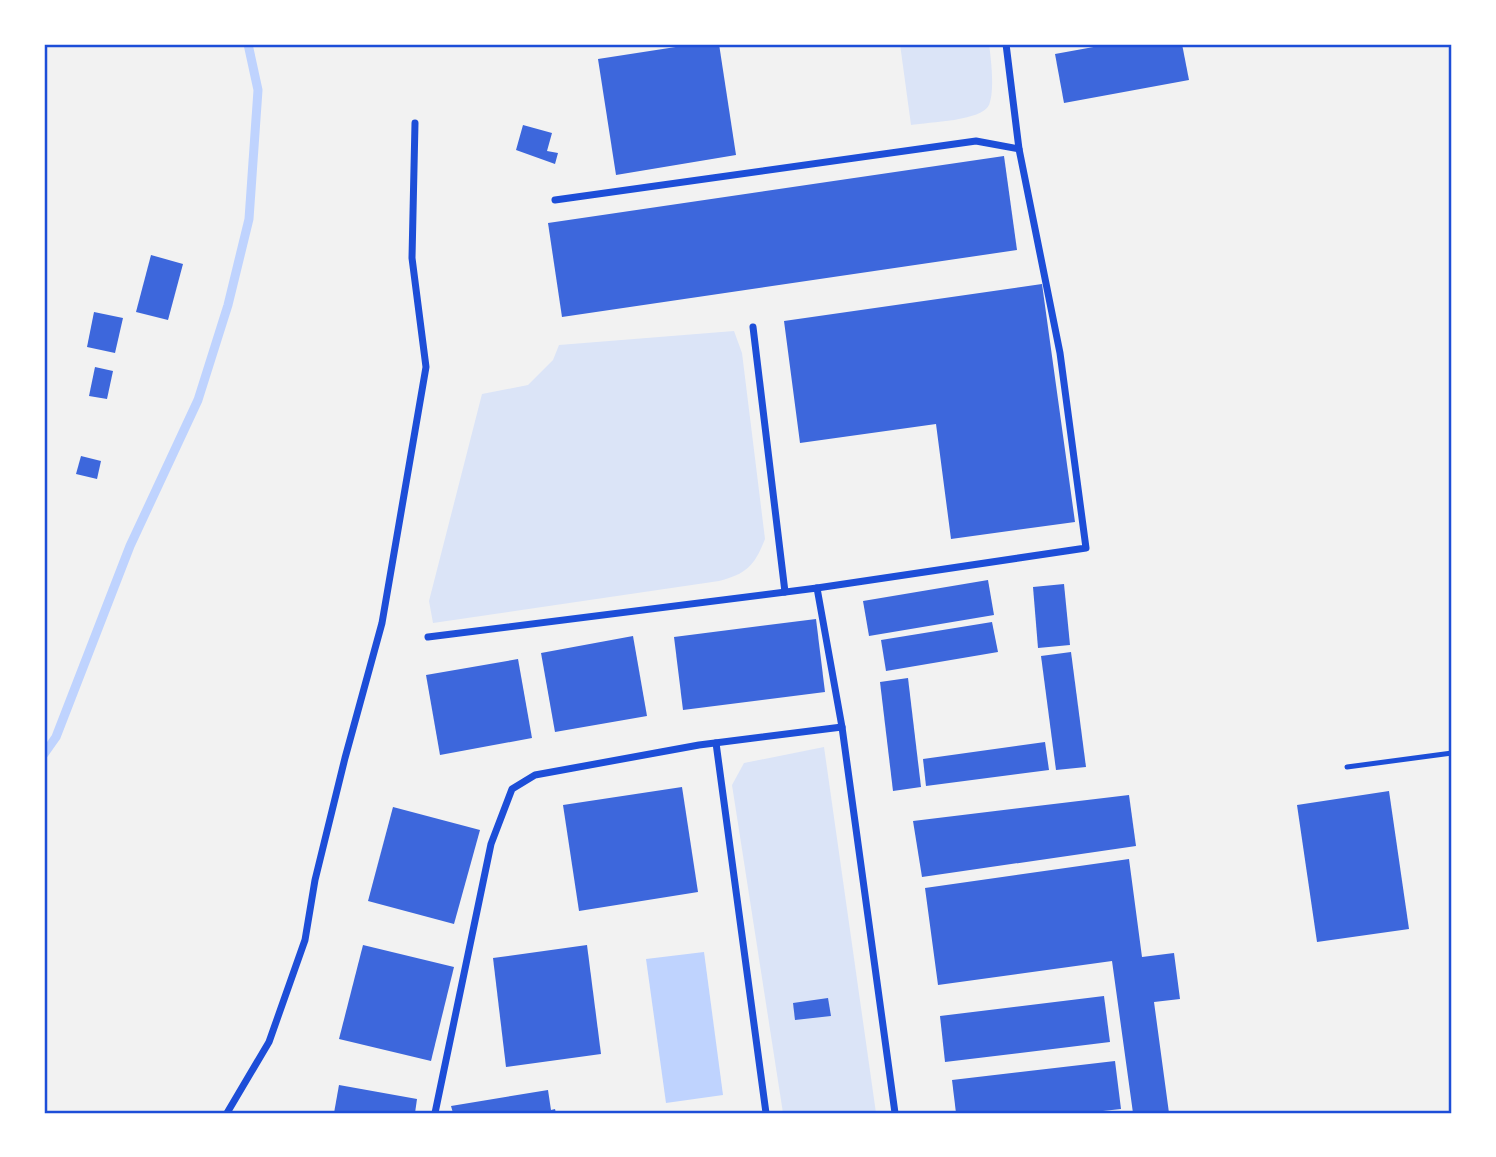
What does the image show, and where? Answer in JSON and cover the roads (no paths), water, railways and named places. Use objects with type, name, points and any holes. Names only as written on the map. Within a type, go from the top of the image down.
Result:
[{"type":"street","points":[[428,637],[817,588],[1086,548],[1060,353],[1019,149],[1006,44]]},
{"type":"street","points":[[227,1113],[268,1042],[305,940],[321,856],[382,623],[426,367],[412,258],[415,123]]},
{"type":"street","points":[[555,200],[976,141],[1019,149]]},
{"type":"street","points":[[753,327],[785,592]]},
{"type":"street","points":[[817,588],[842,727],[895,1113]]},
{"type":"street","points":[[435,1113],[491,844],[512,789],[535,775],[716,743],[842,727]]},
{"type":"street","points":[[716,743],[766,1113]]},
{"type":"lane","points":[[1347,767],[1452,753]]},
{"type":"water","points":[[704,952],[723,1095],[666,1103],[646,959]]},
{"type":"waterway","points":[[44,754],[56,737],[130,546],[198,400],[228,305],[249,219],[258,90],[248,44]]}]
